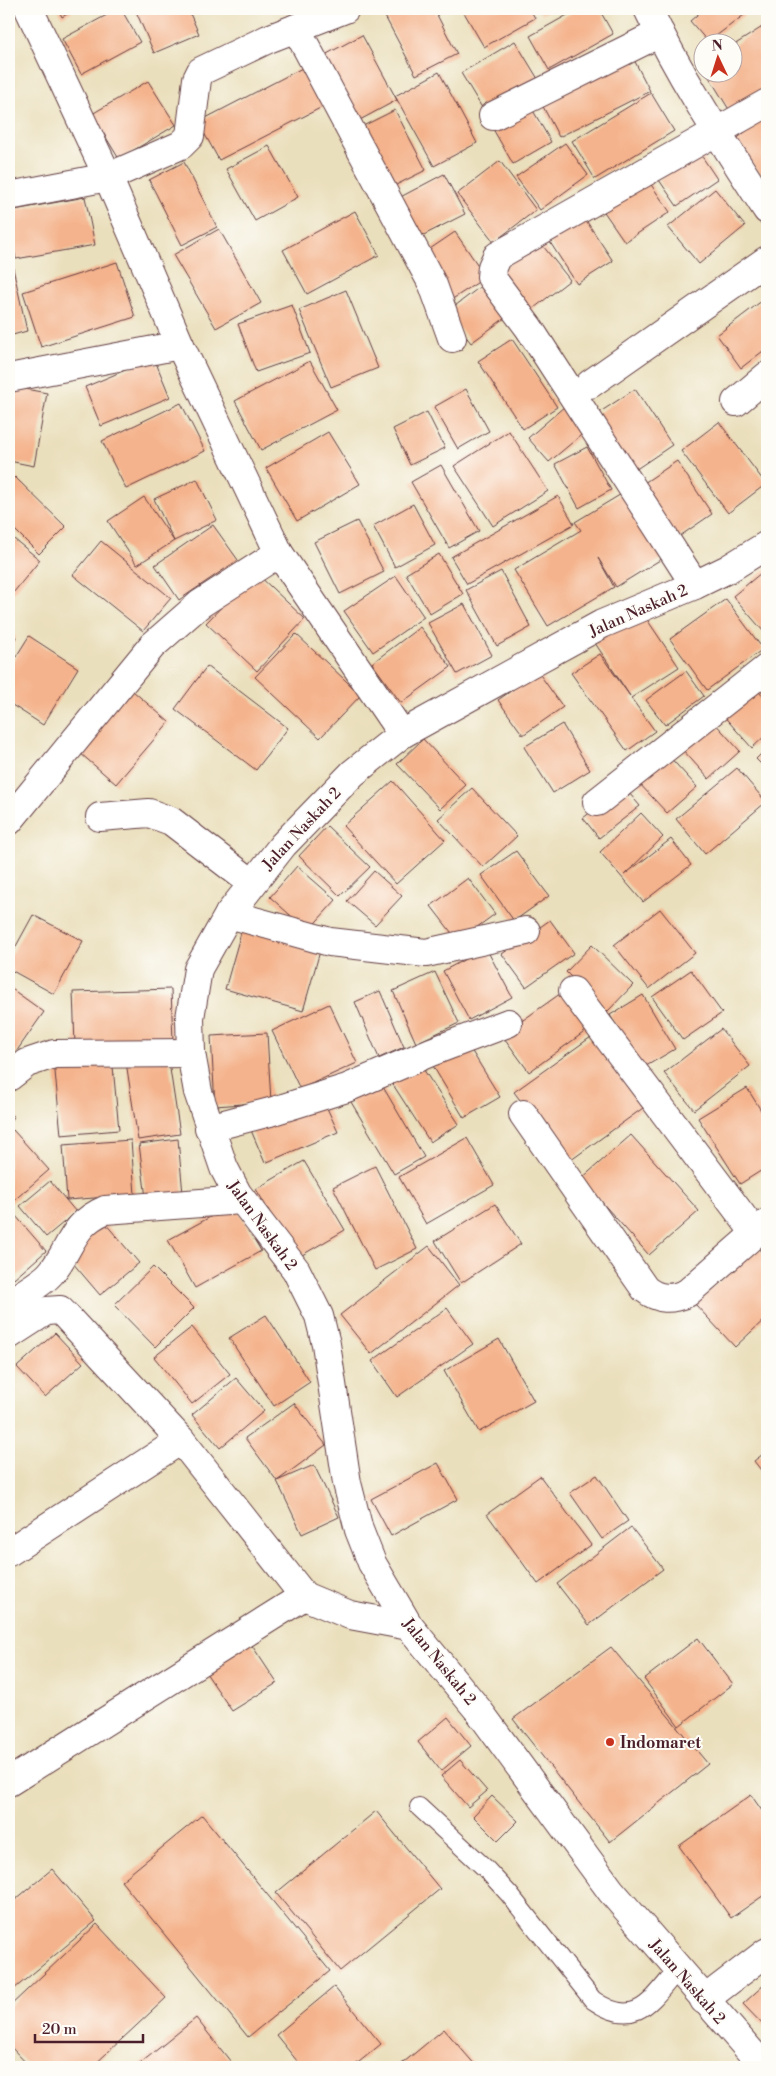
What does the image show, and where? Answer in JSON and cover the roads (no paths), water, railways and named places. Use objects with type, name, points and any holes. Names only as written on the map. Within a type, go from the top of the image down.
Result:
[{"type":"street","points":[[29,9],[108,177],[180,345],[279,552],[402,734]]},
{"type":"street","points":[[9,196],[108,177],[181,145],[190,136],[197,79],[207,66],[346,9]]},
{"type":"street","points":[[648,9],[718,133],[767,210]]},
{"type":"street","points":[[296,28],[433,285],[452,338]]},
{"type":"street","points":[[493,116],[660,33]]},
{"type":"street","points":[[695,585],[529,328],[491,277],[492,267],[497,256],[718,133],[767,103]]},
{"type":"street","points":[[590,384],[767,260]]},
{"type":"street","points":[[9,378],[180,345]]},
{"type":"street","points":[[736,402],[767,376]]},
{"type":"street","name":"Jalan Naskah 2","points":[[764,2067],[611,1891],[479,1711],[409,1626],[372,1564],[359,1530],[347,1483],[326,1344],[319,1316],[296,1270],[242,1200],[224,1168],[198,1092],[191,1053],[190,1018],[198,969],[229,914],[283,845],[353,773],[402,734],[602,624],[695,585],[728,569],[767,545]]},
{"type":"street","points":[[9,821],[152,646],[200,604],[279,552]]},
{"type":"street","points":[[597,802],[767,668]]},
{"type":"street","points":[[100,818],[149,813],[171,821],[252,883]]},
{"type":"street","points":[[229,914],[330,942],[426,953],[526,931]]},
{"type":"street","points":[[523,1114],[645,1289],[654,1296],[675,1298],[687,1293],[761,1228],[573,991]]},
{"type":"street","points":[[209,1128],[270,1112],[347,1088],[431,1052],[508,1023]]},
{"type":"street","points":[[9,1077],[27,1063],[54,1054],[191,1053]]},
{"type":"street","points":[[9,1304],[50,1274],[76,1231],[89,1217],[105,1210],[242,1200]]},
{"type":"street","points":[[9,1336],[46,1310],[60,1310],[181,1440],[304,1596],[350,1615],[409,1626]]},
{"type":"street","points":[[9,1552],[181,1440]]},
{"type":"street","points":[[9,1782],[304,1596]]},
{"type":"street","points":[[704,2000],[767,1952]]},
{"type":"lane","points":[[418,1807],[485,1868],[509,1894],[593,2000],[607,2009],[633,2012],[646,2006],[678,1969]]},
{"type":"place","name":"Indomaret","points":[[610,1742]]}]
